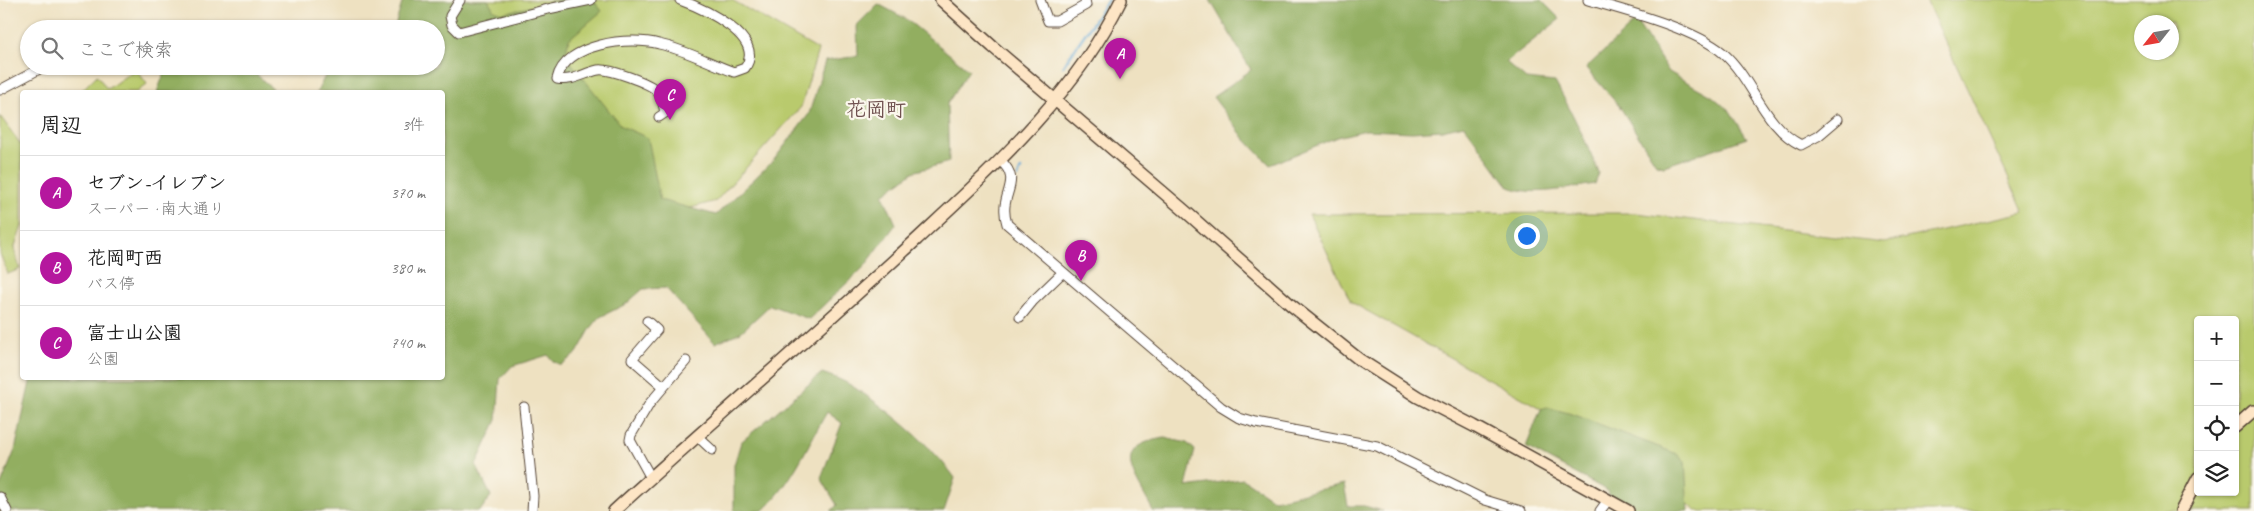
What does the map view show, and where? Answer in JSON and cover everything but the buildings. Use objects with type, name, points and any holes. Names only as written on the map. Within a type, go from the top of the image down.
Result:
[{"type":"street","points":[[460,0],[450,16],[452,25],[459,32],[591,0]]},
{"type":"street","points":[[659,117],[665,113],[662,98],[651,86],[639,81],[601,70],[566,81],[557,79],[559,69],[568,59],[582,51],[604,43],[657,43],[687,52],[734,72],[745,68],[751,56],[750,49],[742,36],[722,20],[699,7],[680,0]]},
{"type":"street","points":[[941,0],[1291,305],[1360,360],[1418,397],[1628,511]]},
{"type":"street","points":[[1040,0],[1048,21],[1057,21],[1086,5],[1085,0]]},
{"type":"street","points":[[614,511],[828,322],[1000,160],[1080,71],[1121,0]]},
{"type":"street","points":[[1588,0],[1648,19],[1710,44],[1723,53],[1738,69],[1765,113],[1793,141],[1801,145],[1818,136],[1838,119]]},
{"type":"street","points":[[0,89],[27,75]]},
{"type":"street","points":[[1000,160],[1007,166],[1012,180],[1004,205],[1007,224],[1211,400],[1239,418],[1256,423],[1377,446],[1485,500],[1521,511]]},
{"type":"street","points":[[1020,317],[1033,300],[1063,272]]},
{"type":"street","points":[[648,321],[657,330],[632,359],[663,386]]},
{"type":"street","points":[[651,478],[630,440],[650,402],[686,361]]},
{"type":"street","points":[[524,407],[533,496],[532,511]]},
{"type":"street","points":[[2239,423],[2253,411]]},
{"type":"street","points":[[697,436],[712,450]]},
{"type":"street","points":[[2180,511],[2194,485]]},
{"type":"street","points":[[0,497],[7,511]]},
{"type":"street","points":[[1600,511],[1608,500]]},
{"type":"green space","points":[[403,0],[488,0],[494,10],[503,13],[560,0],[593,0],[602,11],[569,39],[565,55],[621,126],[648,138],[660,200],[716,215],[773,161],[809,114],[825,61],[858,56],[857,25],[878,4],[906,19],[969,70],[947,104],[949,162],[913,172],[883,195],[896,224],[865,266],[809,319],[770,305],[741,332],[715,343],[666,288],[643,289],[626,304],[600,317],[591,328],[577,353],[561,365],[554,362],[548,355],[512,366],[500,379],[497,420],[476,465],[491,496],[480,511],[0,511],[0,487],[15,450],[31,380],[445,380],[445,90],[318,90],[326,75],[445,75],[445,20],[397,20]]},
{"type":"green space","points":[[452,0],[732,0],[818,50],[801,107],[716,201],[654,218]]},
{"type":"green space","points":[[1210,0],[1541,0],[1560,19],[1506,62],[1526,79],[1555,82],[1599,173],[1595,184],[1540,192],[1509,187],[1464,125],[1442,130],[1412,132],[1366,130],[1337,137],[1270,165],[1245,139],[1213,97],[1251,70]]},
{"type":"green space","points":[[1926,0],[2254,0],[2254,511],[1696,511],[1649,469],[1351,302],[1309,214],[1636,213],[1884,243],[2024,212]]},
{"type":"green space","points":[[1636,21],[1669,72],[1712,96],[1730,111],[1747,138],[1664,166],[1656,164],[1620,107],[1586,68]]},
{"type":"green space","points":[[97,75],[107,89],[127,75],[140,75],[147,84],[140,90],[82,90]]},
{"type":"green space","points":[[164,75],[257,75],[274,90],[158,90]]},
{"type":"green space","points":[[0,116],[20,143],[20,232],[14,249],[20,269],[8,274],[0,254]]},
{"type":"green space","points":[[822,373],[847,383],[875,402],[906,426],[945,465],[955,478],[944,511],[831,511],[837,505],[821,478],[842,423],[827,412],[798,464],[773,500],[762,511],[734,511],[734,465],[741,442]]},
{"type":"green space","points":[[1547,407],[1575,415],[1677,454],[1685,462],[1688,511],[1614,511],[1608,491],[1526,447],[1541,409]]},
{"type":"green space","points":[[1165,438],[1187,443],[1195,450],[1186,487],[1243,479],[1274,500],[1344,484],[1348,506],[1364,506],[1383,511],[1153,511],[1134,475],[1131,456],[1136,448],[1147,442]]},
{"type":"waterway","points":[[1063,66],[1108,0]]},
{"type":"waterway","points":[[1018,177],[1021,169]]},
{"type":"place","name":"セブン-イレブン","points":[[1120,79]]},
{"type":"place","name":"富士山公園","points":[[670,120]]},
{"type":"place","name":"花岡町西","points":[[1081,281]]},
{"type":"district","name":"花岡町","points":[[876,109]]}]
